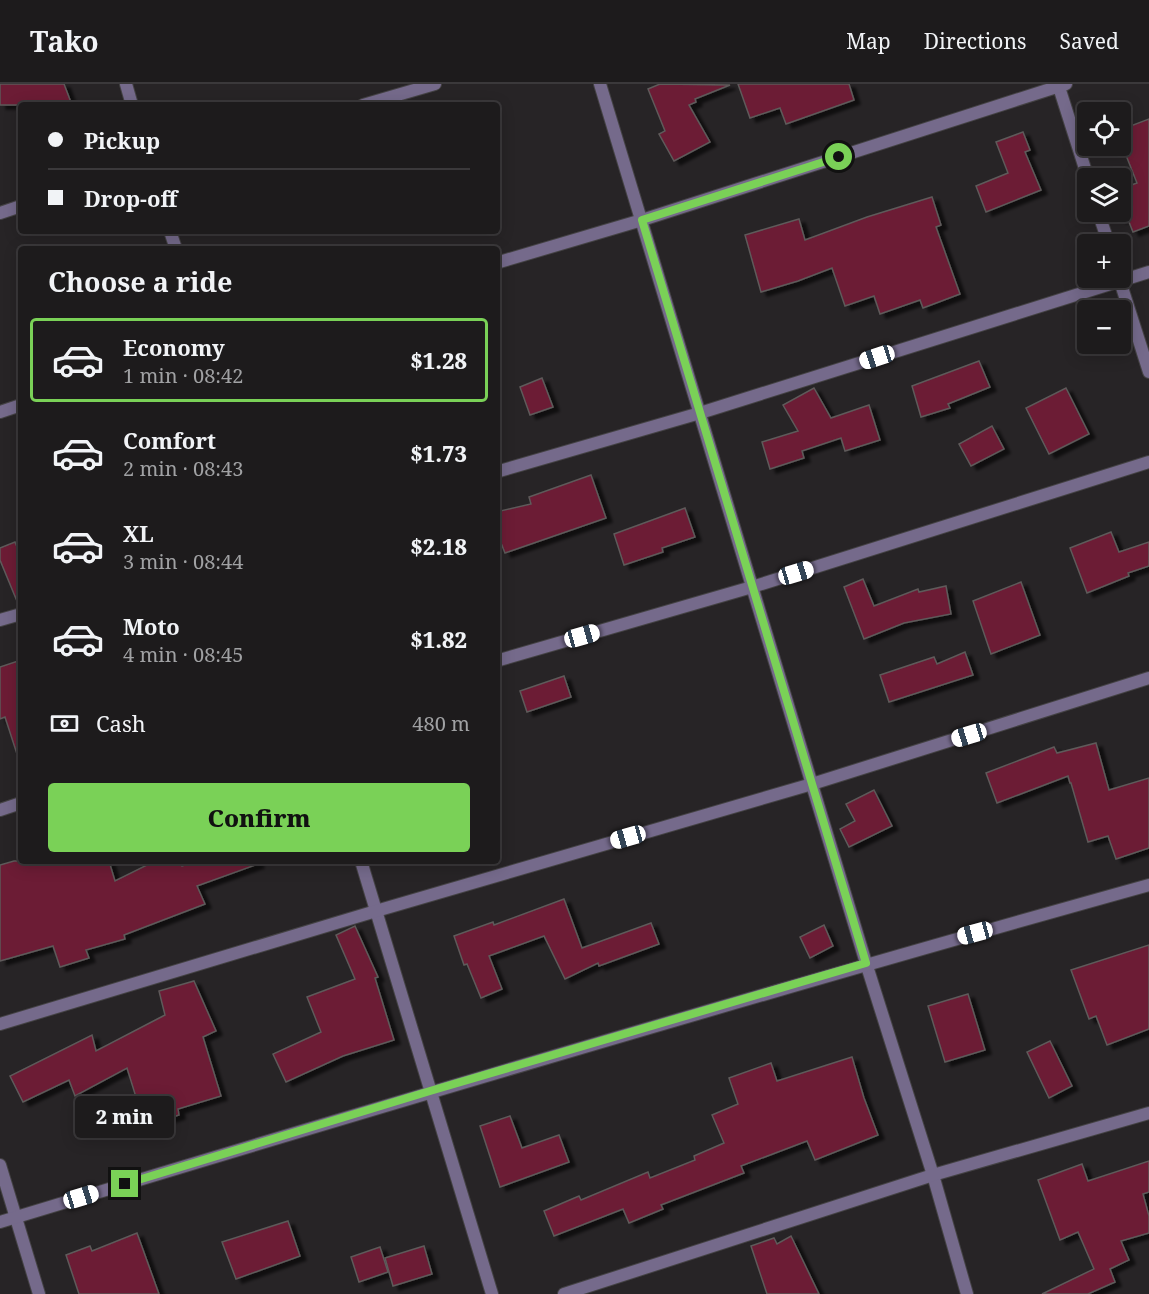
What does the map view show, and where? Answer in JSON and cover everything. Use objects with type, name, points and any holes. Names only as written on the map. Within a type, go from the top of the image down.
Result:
[{"type":"street","points":[[126,84],[131,102]]},
{"type":"street","points":[[373,102],[435,84]]},
{"type":"street","points":[[600,84],[866,963],[933,1175],[967,1294]]},
{"type":"street","points":[[500,262],[642,220],[1061,85],[1085,168]]},
{"type":"street","points":[[0,213],[18,207]]},
{"type":"street","points":[[1131,276],[1149,272]]},
{"type":"street","points":[[500,471],[700,413],[1092,288]]},
{"type":"street","points":[[1123,288],[1149,372]]},
{"type":"street","points":[[0,412],[18,406]]},
{"type":"street","points":[[500,660],[752,587],[1149,462]]},
{"type":"street","points":[[0,620],[18,615]]},
{"type":"street","points":[[0,1024],[812,784],[1149,678]]},
{"type":"street","points":[[0,810],[18,804]]},
{"type":"street","points":[[362,864],[492,1294]]},
{"type":"street","points":[[0,1222],[430,1091],[866,963],[1149,885]]},
{"type":"street","points":[[564,1294],[933,1175],[1149,1113]]},
{"type":"street","points":[[0,1165],[39,1294]]},
{"type":"building","points":[[0,84],[64,84],[71,102],[18,102],[18,105],[0,105]]},
{"type":"building","points":[[660,84],[730,85],[695,99],[696,102],[689,105],[710,142],[674,161],[659,134],[665,131],[648,89]]},
{"type":"building","points":[[738,84],[849,84],[854,100],[786,124],[780,108],[750,118]]},
{"type":"building","points":[[1149,119],[1149,226],[1133,232],[1129,222],[1131,222],[1131,185],[1137,183],[1126,156],[1131,156],[1131,126]]},
{"type":"building","points":[[1023,132],[1030,150],[1025,152],[1041,190],[986,212],[976,186],[1008,173],[996,142]]},
{"type":"building","points":[[932,197],[941,225],[936,227],[960,294],[923,308],[920,300],[880,314],[874,296],[845,306],[832,268],[761,292],[745,235],[799,219],[805,240],[867,217]]},
{"type":"building","points":[[979,361],[990,387],[948,404],[950,408],[921,417],[912,386]]},
{"type":"building","points":[[542,378],[553,407],[530,415],[520,387]]},
{"type":"building","points":[[814,388],[831,418],[869,405],[880,440],[845,451],[841,438],[802,451],[804,458],[770,469],[762,442],[798,431],[783,405]]},
{"type":"building","points":[[1066,388],[1089,434],[1049,454],[1026,408]]},
{"type":"building","points":[[992,426],[1004,449],[971,466],[959,444]]},
{"type":"building","points":[[591,475],[606,518],[505,553],[500,540],[500,511],[531,504],[529,497]]},
{"type":"building","points":[[685,508],[695,537],[662,548],[663,552],[624,565],[614,534]]},
{"type":"building","points":[[1111,532],[1119,552],[1149,542],[1149,566],[1128,573],[1129,576],[1087,593],[1070,548]]},
{"type":"building","points":[[15,542],[18,550],[18,604],[0,560],[0,548]]},
{"type":"building","points":[[863,579],[874,606],[918,589],[919,592],[946,586],[951,614],[904,623],[864,639],[844,587]]},
{"type":"building","points":[[1021,582],[1040,635],[991,654],[973,601]]},
{"type":"building","points":[[965,652],[973,675],[889,702],[880,675],[934,657],[937,664]]},
{"type":"building","points":[[18,661],[18,754],[5,717],[0,719],[0,667]]},
{"type":"building","points":[[564,676],[571,697],[527,712],[520,691]]},
{"type":"building","points":[[1096,743],[1109,790],[1149,778],[1149,848],[1116,859],[1108,836],[1088,842],[1068,776],[997,803],[986,773],[1054,747],[1057,753]]},
{"type":"building","points":[[874,790],[892,826],[849,847],[840,829],[855,821],[846,804]]},
{"type":"building","points":[[14,861],[18,861],[18,864],[110,864],[115,881],[149,864],[181,864],[182,866],[188,864],[258,864],[197,886],[205,904],[124,935],[125,939],[86,950],[89,958],[60,967],[53,946],[0,961],[0,865]]},
{"type":"building","points":[[564,899],[582,948],[651,923],[659,944],[599,966],[598,963],[565,979],[544,936],[489,956],[502,989],[481,998],[467,964],[464,965],[454,936],[493,922],[494,925]]},
{"type":"building","points":[[824,925],[833,946],[810,958],[800,937]]},
{"type":"building","points":[[355,926],[378,977],[375,978],[394,1040],[343,1056],[286,1082],[273,1054],[321,1032],[307,997],[355,979],[336,935]]},
{"type":"building","points":[[1149,945],[1149,1029],[1107,1045],[1096,1016],[1089,1019],[1071,970]]},
{"type":"building","points":[[194,981],[216,1031],[203,1037],[221,1096],[178,1109],[179,1115],[145,1126],[127,1068],[75,1096],[69,1080],[23,1102],[10,1076],[92,1035],[96,1051],[165,1015],[159,991]]},
{"type":"building","points":[[968,994],[985,1050],[945,1062],[928,1006]]},
{"type":"building","points":[[1050,1041],[1072,1086],[1049,1098],[1027,1052]]},
{"type":"building","points":[[852,1057],[878,1135],[815,1160],[807,1141],[741,1166],[744,1173],[661,1205],[663,1209],[629,1223],[623,1209],[554,1236],[544,1211],[579,1196],[581,1200],[648,1172],[650,1178],[695,1160],[694,1156],[724,1143],[712,1115],[738,1104],[729,1078],[771,1063],[777,1081]]},
{"type":"building","points":[[510,1116],[522,1148],[559,1135],[569,1162],[500,1187],[480,1126]]},
{"type":"building","points":[[1149,1161],[1149,1192],[1143,1194],[1149,1216],[1149,1233],[1121,1241],[1129,1260],[1110,1269],[1115,1282],[1088,1294],[1042,1294],[1094,1269],[1078,1232],[1060,1240],[1038,1180],[1082,1164],[1088,1181]]},
{"type":"building","points":[[288,1221],[300,1256],[236,1279],[222,1242]]},
{"type":"building","points":[[137,1233],[159,1294],[79,1294],[66,1255],[90,1246],[92,1251]]},
{"type":"building","points":[[791,1236],[819,1294],[767,1294],[751,1246],[774,1238],[777,1244]]},
{"type":"building","points":[[424,1246],[432,1274],[393,1286],[385,1258]]},
{"type":"building","points":[[380,1247],[388,1272],[359,1282],[351,1257]]},
{"type":"route","points":[[125,1184],[430,1091],[866,963],[642,220],[839,157]]}]
